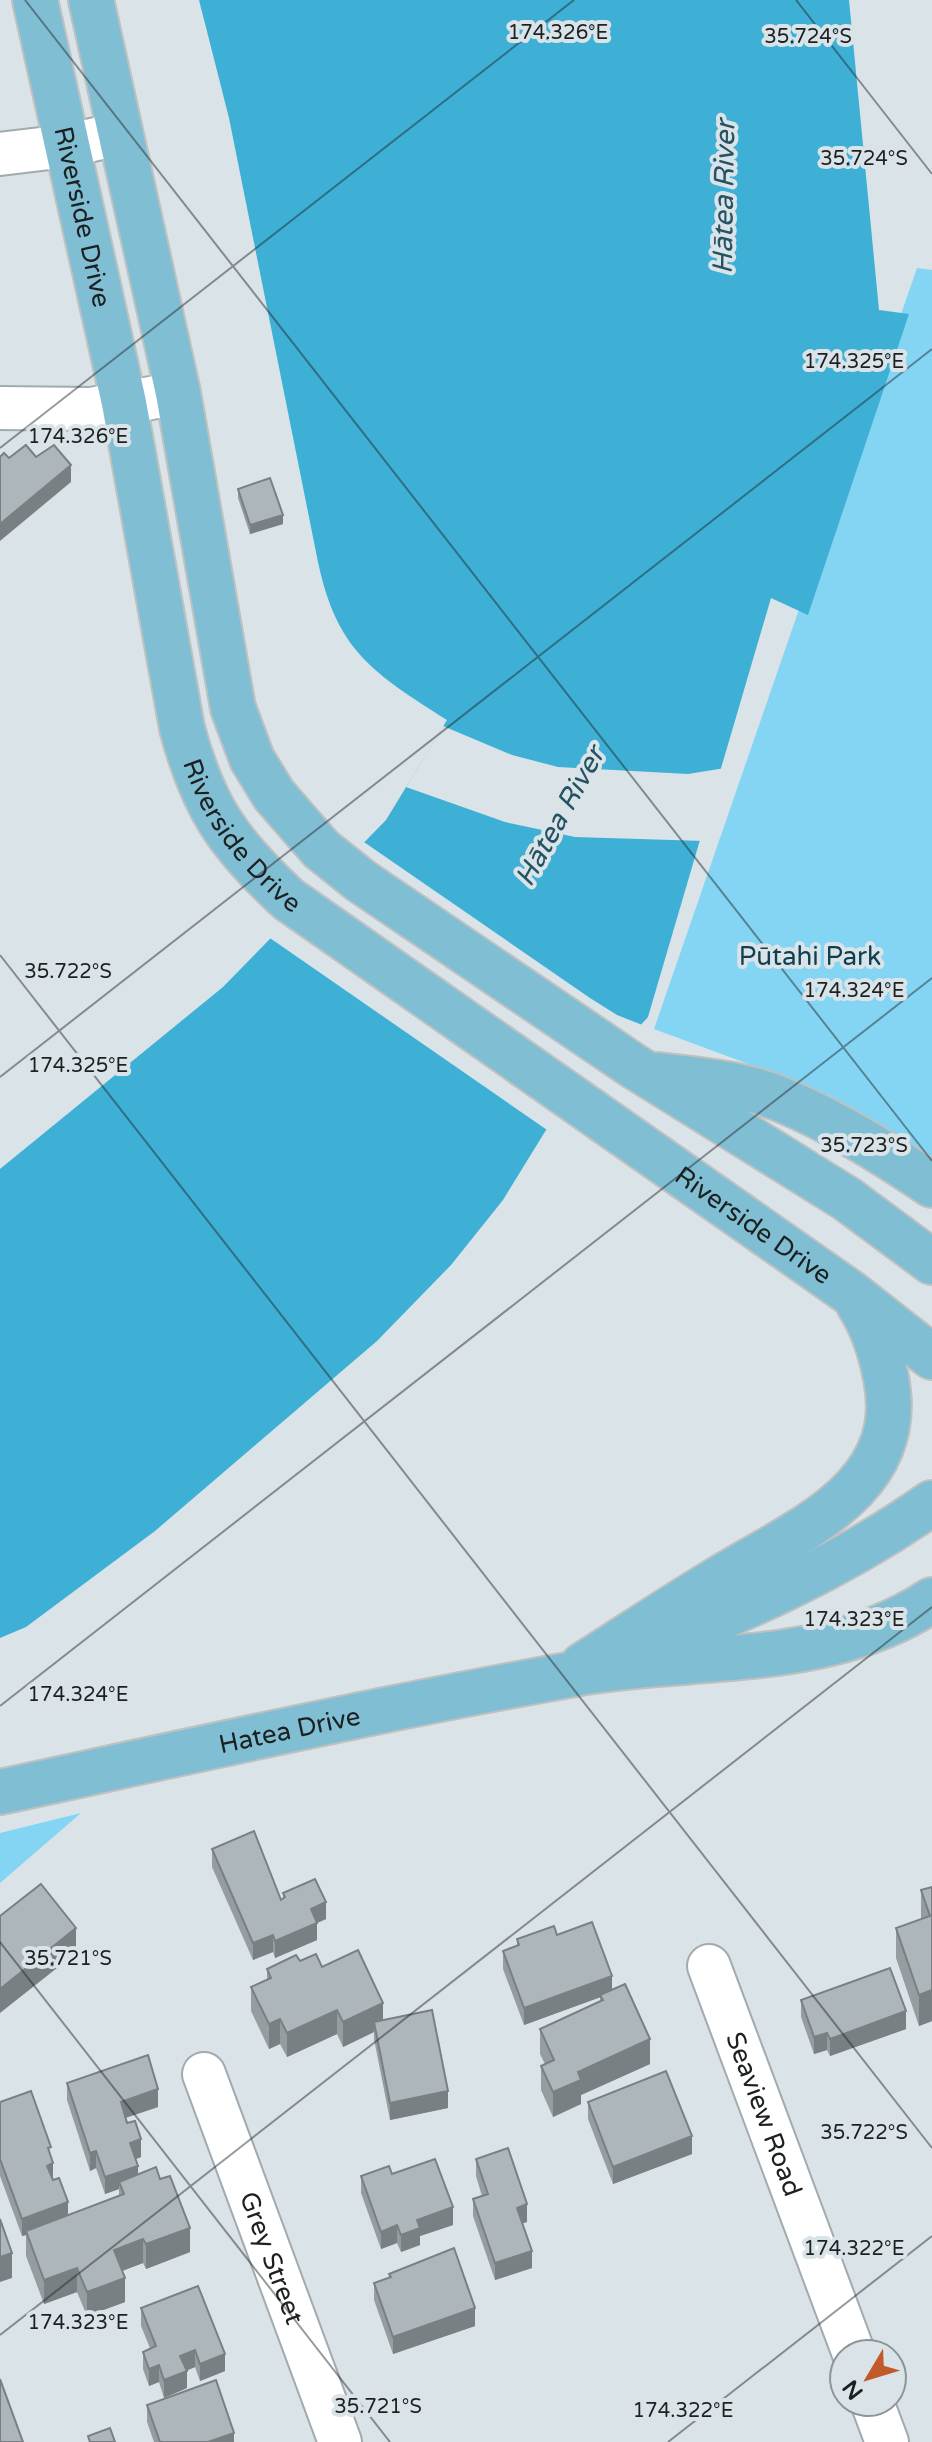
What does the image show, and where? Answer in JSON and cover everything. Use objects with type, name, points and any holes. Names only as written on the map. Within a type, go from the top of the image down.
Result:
[{"type":"main road","name":"Riverside Drive","points":[[35,0],[124,403],[176,697],[196,780],[222,828],[252,866],[288,899],[852,1294],[932,1357]]},
{"type":"main road","name":"Riverside Drive","points":[[91,0],[118,134],[178,393],[233,708],[252,759],[274,795],[321,849],[361,881],[640,1069],[847,1199],[932,1262]]},
{"type":"main road","points":[[640,1069],[721,1082],[778,1098],[834,1124],[932,1185]]},
{"type":"main road","points":[[579,1673],[583,1665],[681,1602],[821,1518],[838,1505],[874,1464],[890,1423],[890,1398],[881,1350],[852,1294]]},
{"type":"main road","name":"Hatea Drive","points":[[579,1673],[736,1613],[795,1586],[874,1542],[932,1503]]},
{"type":"main road","name":"Hatea Drive","points":[[0,1792],[356,1715],[579,1673],[804,1648],[864,1632],[932,1600]]},
{"type":"street","points":[[0,154],[66,146],[118,134]]},
{"type":"street","points":[[0,408],[91,409],[178,393]]},
{"type":"street","name":"Seaview Road","points":[[709,1966],[848,2338]]},
{"type":"street","name":"Grey Street","points":[[204,2074],[340,2442]]},
{"type":"street","points":[[878,2418],[887,2442]]},
{"type":"green space","name":"Pūtahi Park","points":[[917,268],[932,270],[932,1161],[770,1072],[654,1029]]},
{"type":"green space","points":[[81,1813],[0,1883],[0,1833]]},
{"type":"water","name":"Hātea River","points":[[199,0],[849,0],[879,310],[909,314],[808,615],[771,598],[648,1017],[546,1130],[503,1200],[451,1265],[377,1341],[155,1531],[26,1627],[0,1638],[0,1169],[223,987],[386,820],[447,720],[399,688],[362,657],[336,618],[326,593],[229,118]]},
{"type":"pier","points":[[443,726],[512,755],[558,767],[688,774],[725,768],[704,841],[575,837],[505,822],[406,787]]},
{"type":"pier","points":[[361,840],[590,998],[617,1015],[645,1026],[550,1132],[267,936]]},
{"type":"building","points":[[26,445],[36,457],[54,445],[71,465],[0,524],[0,457],[4,453],[9,458]]},
{"type":"building","points":[[270,478],[283,515],[250,525],[238,489]]},
{"type":"building","points":[[254,1831],[281,1900],[285,1897],[283,1893],[315,1879],[326,1902],[311,1909],[317,1923],[275,1941],[273,1935],[253,1943],[212,1849]]},
{"type":"building","points":[[41,1884],[76,1928],[0,1989],[0,1916]]},
{"type":"building","points":[[932,1887],[932,1990],[919,1995],[896,1928],[930,1916],[921,1890]]},
{"type":"building","points":[[592,1922],[612,1976],[524,2008],[503,1951],[519,1945],[517,1939],[554,1926],[557,1935]]},
{"type":"building","points":[[358,1950],[383,2003],[343,2022],[337,2010],[287,2033],[280,2019],[269,2024],[251,1987],[271,1978],[267,1969],[296,1955],[300,1961],[316,1954],[322,1967]]},
{"type":"building","points":[[890,1968],[906,2011],[830,2039],[827,2033],[814,2037],[801,2000]]},
{"type":"building","points":[[625,1984],[650,2039],[578,2072],[581,2080],[553,2092],[541,2066],[554,2060],[540,2029],[603,2000],[600,1995]]},
{"type":"building","points":[[432,2010],[448,2091],[390,2103],[374,2022]]},
{"type":"building","points":[[148,2055],[158,2089],[121,2102],[127,2123],[135,2121],[141,2139],[130,2143],[138,2166],[105,2177],[96,2151],[90,2153],[67,2083]]},
{"type":"building","points":[[666,2071],[692,2136],[613,2167],[588,2102]]},
{"type":"building","points":[[31,2091],[51,2147],[48,2148],[53,2163],[47,2166],[53,2180],[59,2178],[68,2202],[22,2219],[0,2159],[0,2102]]},
{"type":"building","points":[[508,2148],[527,2204],[517,2208],[532,2251],[495,2263],[473,2199],[488,2194],[476,2159]]},
{"type":"building","points":[[435,2159],[453,2207],[417,2220],[420,2228],[401,2235],[397,2225],[381,2232],[361,2176],[389,2166],[392,2174]]},
{"type":"building","points":[[156,2167],[160,2179],[170,2176],[190,2228],[146,2244],[143,2239],[114,2250],[125,2278],[87,2292],[77,2268],[44,2280],[26,2231],[124,2194],[119,2182]]},
{"type":"building","points":[[0,2219],[12,2253],[0,2257]]},
{"type":"building","points":[[454,2248],[475,2308],[393,2337],[374,2283]]},
{"type":"building","points":[[198,2286],[225,2354],[200,2364],[195,2350],[180,2356],[187,2371],[164,2380],[159,2365],[149,2369],[143,2352],[156,2346],[141,2308]]},
{"type":"building","points":[[0,2379],[23,2442],[0,2442]]},
{"type":"building","points":[[216,2380],[234,2433],[208,2442],[160,2442],[147,2405]]},
{"type":"building","points":[[110,2428],[115,2442],[90,2442],[88,2436]]}]
